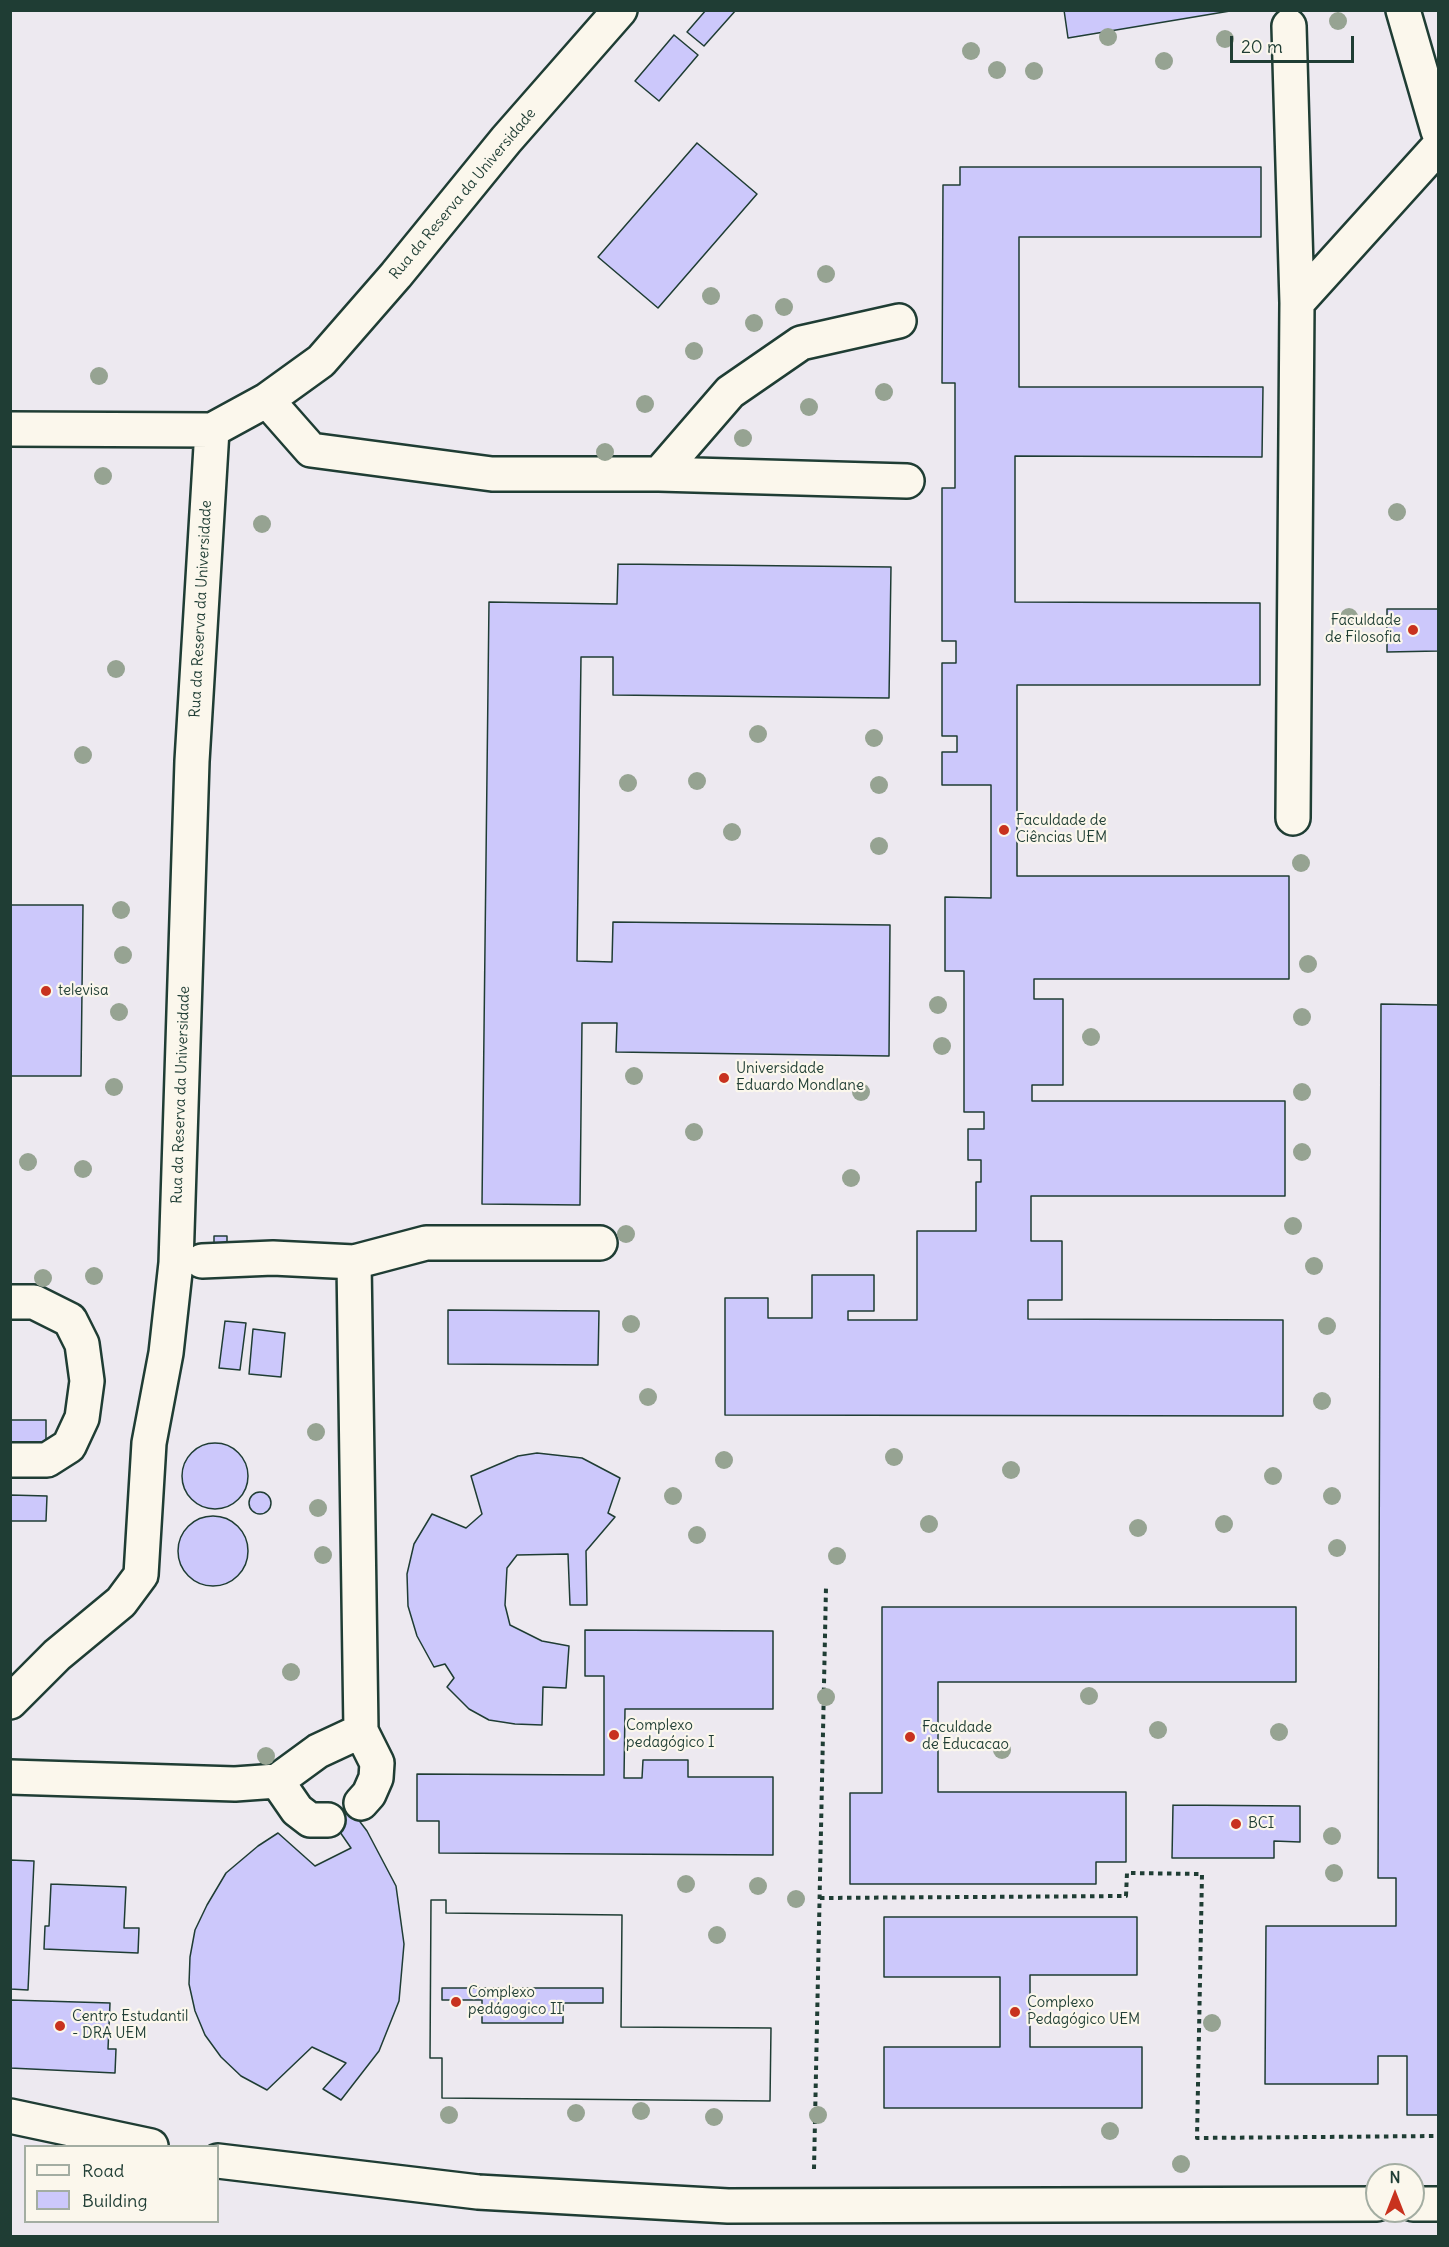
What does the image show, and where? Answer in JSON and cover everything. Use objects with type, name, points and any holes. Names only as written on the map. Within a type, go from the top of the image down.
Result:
[{"type":"lane","name":"Rua da Reserva da Universidade","points":[[10,429],[212,430],[267,400],[321,361],[396,275],[506,141],[620,10]]},
{"type":"lane","points":[[1403,10],[1438,131]]},
{"type":"lane","points":[[1289,26],[1298,303],[1293,818]]},
{"type":"lane","points":[[1298,303],[1438,147]]},
{"type":"lane","points":[[659,474],[730,392],[801,342],[899,321]]},
{"type":"lane","points":[[267,400],[311,450],[492,474],[659,474],[907,481]]},
{"type":"lane","name":"Rua da Reserva da Universidade","points":[[10,1702],[57,1655],[121,1602],[141,1575],[149,1443],[166,1353],[176,1263],[192,761],[212,430]]},
{"type":"lane","points":[[202,1261],[273,1258],[354,1262],[426,1243],[600,1243]]},
{"type":"lane","points":[[354,1262],[361,1731],[377,1763],[376,1778],[369,1794],[361,1803]]},
{"type":"lane","points":[[10,1302],[34,1302],[70,1320],[82,1344],[87,1382],[82,1418],[69,1446],[47,1460],[10,1460]]},
{"type":"lane","points":[[10,1777],[235,1784],[277,1781],[318,1751],[361,1731]]},
{"type":"lane","points":[[277,1781],[297,1810],[310,1820],[328,1820]]},
{"type":"lane","points":[[10,2116],[146,2145]]},
{"type":"lane","points":[[219,2161],[478,2192],[728,2206],[1365,2204]]},
{"type":"path","points":[[814,2206],[826,1587]]},
{"type":"path","points":[[820,1898],[1126,1896],[1127,1874],[1202,1874],[1197,2138],[1438,2136]]},
{"type":"shaded area","name":"Universidade Eduardo Mondlane","points":[[11,11],[1438,11],[1438,2236],[11,2236]]},
{"type":"building","points":[[706,10],[736,10],[704,46],[687,32]]},
{"type":"building","points":[[1064,10],[1236,10],[1068,38]]},
{"type":"building","points":[[674,35],[698,55],[659,101],[635,81]]},
{"type":"building","points":[[697,143],[757,194],[658,308],[598,257]]},
{"type":"building","name":"Faculdade de Ciências UEM","points":[[960,167],[1261,167],[1261,237],[1019,237],[1019,387],[1263,387],[1262,457],[1015,456],[1015,602],[1260,603],[1260,685],[1017,685],[1017,876],[1289,876],[1289,979],[1034,979],[1034,999],[1063,999],[1063,1085],[1032,1085],[1032,1101],[1285,1101],[1285,1196],[1031,1196],[1031,1241],[1062,1241],[1062,1300],[1028,1300],[1028,1319],[1283,1320],[1283,1416],[725,1415],[725,1298],[768,1298],[768,1318],[812,1318],[812,1275],[874,1275],[874,1311],[848,1311],[848,1320],[917,1320],[917,1231],[976,1231],[976,1182],[981,1182],[981,1160],[968,1160],[968,1129],[984,1129],[984,1112],[964,1112],[964,971],[945,971],[945,897],[991,898],[991,785],[942,785],[942,752],[957,752],[957,736],[942,736],[942,663],[956,663],[956,641],[942,641],[942,488],[955,488],[955,383],[942,383],[943,185],[960,185]]},
{"type":"building","points":[[618,564],[891,567],[889,698],[613,695],[613,657],[581,657],[577,961],[612,962],[613,922],[890,925],[889,1056],[616,1052],[617,1023],[582,1023],[580,1205],[482,1204],[489,602],[617,604]]},
{"type":"building","name":"Faculdade de Filosofia","points":[[1387,609],[1438,609],[1438,651],[1387,652]]},
{"type":"building","name":"televisa","points":[[10,905],[83,905],[81,1076],[10,1076]]},
{"type":"building","points":[[1381,1004],[1438,1005],[1438,2115],[1407,2115],[1407,2056],[1378,2056],[1378,2084],[1265,2084],[1266,1926],[1396,1926],[1396,1878],[1378,1878]]},
{"type":"building","points":[[214,1236],[227,1236],[227,1250],[214,1250]]},
{"type":"building","points":[[448,1310],[599,1311],[598,1365],[448,1364]]},
{"type":"building","points":[[225,1321],[246,1323],[240,1370],[219,1368]]},
{"type":"building","points":[[253,1329],[285,1333],[281,1377],[249,1374]]},
{"type":"building","points":[[10,1420],[46,1420],[46,1443],[10,1442]]},
{"type":"building","points":[[208,1443],[222,1443],[234,1448],[243,1457],[248,1476],[246,1489],[239,1500],[222,1509],[208,1509],[196,1504],[187,1495],[182,1483],[182,1469],[187,1457],[196,1448]]},
{"type":"building","points":[[537,1453],[582,1458],[620,1478],[608,1513],[615,1517],[586,1551],[587,1605],[570,1605],[568,1554],[517,1555],[507,1568],[505,1605],[510,1625],[542,1641],[569,1646],[566,1688],[543,1687],[542,1725],[489,1720],[469,1709],[447,1687],[454,1678],[445,1664],[434,1667],[417,1636],[408,1606],[407,1574],[414,1544],[432,1514],[466,1528],[482,1514],[471,1476],[518,1456]]},
{"type":"building","points":[[260,1492],[268,1495],[271,1503],[268,1511],[260,1514],[252,1511],[249,1503],[252,1495]]},
{"type":"building","points":[[10,1495],[47,1496],[46,1521],[10,1521]]},
{"type":"building","points":[[213,1516],[226,1519],[238,1526],[245,1538],[248,1551],[245,1564],[238,1576],[226,1583],[213,1586],[200,1583],[188,1576],[181,1564],[178,1551],[181,1538],[188,1526],[200,1519]]},
{"type":"building","name":"Faculdade de Educacao","points":[[882,1607],[1296,1607],[1296,1682],[938,1682],[938,1792],[1126,1792],[1126,1862],[1096,1862],[1096,1884],[850,1884],[850,1793],[882,1793]]},
{"type":"building","name":"Complexo pedagógico I","points":[[585,1630],[773,1631],[773,1709],[625,1709],[624,1778],[642,1778],[643,1760],[688,1760],[688,1777],[773,1777],[773,1855],[439,1853],[439,1821],[417,1821],[417,1774],[604,1775],[604,1676],[585,1676]]},
{"type":"building","name":"BCI","points":[[1173,1805],[1300,1806],[1300,1842],[1274,1841],[1274,1858],[1172,1858]]},
{"type":"building","points":[[348,1806],[367,1831],[396,1886],[404,1944],[399,2001],[379,2051],[341,2100],[323,2089],[346,2063],[312,2047],[267,2090],[241,2076],[221,2057],[205,2035],[195,2011],[189,1984],[190,1957],[195,1930],[226,1873],[258,1846],[278,1833],[315,1866],[351,1848],[331,1819]]},
{"type":"building","points":[[10,1860],[34,1861],[28,1990],[10,1989]]},
{"type":"building","points":[[51,1884],[126,1887],[124,1928],[139,1928],[138,1953],[44,1949],[45,1926],[49,1926]]},
{"type":"building","name":"Complexo pedágogico II","points":[[431,1900],[446,1900],[446,1913],[622,1915],[621,2027],[771,2028],[770,2101],[442,2098],[442,2058],[430,2058]],"holes":[[[442,1988],[603,1988],[603,2003],[563,2003],[563,2023],[482,2023],[482,2000],[442,2000]]]},
{"type":"building","name":"Complexo pedágogico II","points":[[431,1900],[446,1900],[446,1913],[622,1915],[621,2027],[771,2028],[770,2101],[442,2098],[442,2058],[430,2058]]},
{"type":"building","name":"Complexo Pedagógico UEM","points":[[884,1917],[1137,1917],[1137,1975],[1030,1975],[1030,2047],[1142,2047],[1142,2108],[884,2108],[884,2047],[1000,2047],[1000,1977],[884,1977]]},
{"type":"building","name":"Centro Estudantil - DRA UEM","points":[[10,2000],[110,2003],[108,2049],[116,2049],[115,2073],[10,2068]]},
{"type":"place","name":"Faculdade de Filosofia","points":[[1413,630]]},
{"type":"place","name":"Faculdade de Ciências UEM","points":[[1004,830]]},
{"type":"place","name":"televisa","points":[[46,991]]},
{"type":"place","name":"Universidade Eduardo Mondlane","points":[[724,1078]]},
{"type":"place","name":"Complexo pedagógico I","points":[[614,1735]]},
{"type":"place","name":"Faculdade de Educacao","points":[[910,1737]]},
{"type":"place","name":"BCI","points":[[1236,1824]]},
{"type":"place","name":"Complexo pedágogico II","points":[[456,2002]]},
{"type":"place","name":"Complexo Pedagógico UEM","points":[[1015,2012]]},
{"type":"place","name":"Centro Estudantil - DRA UEM","points":[[60,2026]]}]
